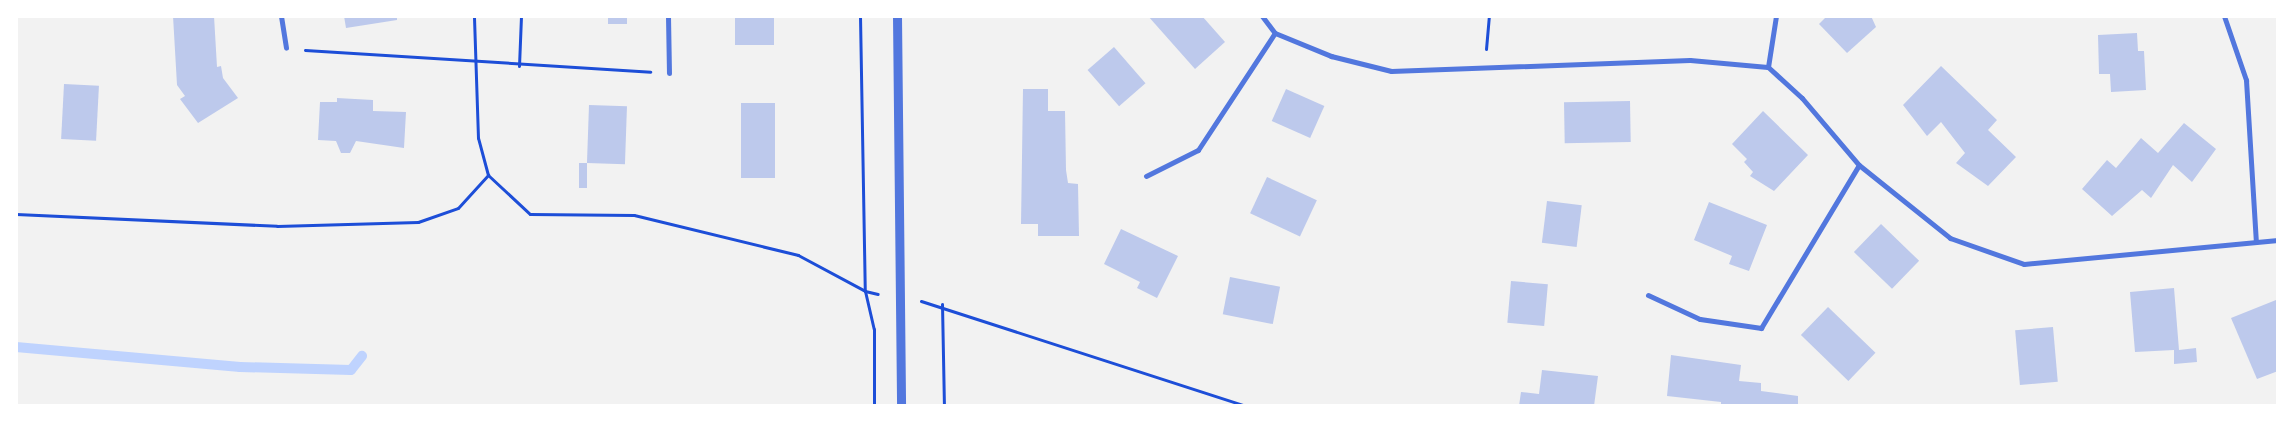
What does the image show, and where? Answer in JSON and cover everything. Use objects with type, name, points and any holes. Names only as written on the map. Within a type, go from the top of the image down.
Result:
[{"type":"street","points":[[281,16],[286,48]]},
{"type":"street","points":[[668,16],[668,73]]},
{"type":"street","points":[[897,16],[901,406]]},
{"type":"street","points":[[1262,16],[1274,32],[1331,56],[1391,71],[1690,60],[1768,67],[1802,98],[1859,165],[1950,238],[2024,264],[2278,240]]},
{"type":"street","points":[[1768,67],[1776,16]]},
{"type":"street","points":[[2224,16],[2246,80],[2256,242]]},
{"type":"street","points":[[1146,176],[1198,150],[1274,32]]},
{"type":"street","points":[[1648,295],[1700,319],[1761,328],[1859,165]]},
{"type":"path","points":[[474,16],[472,63],[478,138],[488,176],[530,214],[634,215],[798,255],[865,292],[942,304],[1246,406]]},
{"type":"path","points":[[519,66],[521,16]]},
{"type":"path","points":[[860,16],[865,292],[874,329],[874,406]]},
{"type":"path","points":[[1484,68],[1489,16]]},
{"type":"path","points":[[286,48],[472,63],[668,73]]},
{"type":"path","points":[[16,214],[277,226],[418,222],[458,208],[488,176]]},
{"type":"path","points":[[942,304],[944,406]]},
{"type":"building","points":[[173,16],[214,16],[217,67],[221,66],[223,78],[238,98],[198,123],[180,99],[185,96],[177,85]]},
{"type":"building","points":[[344,16],[397,16],[397,20],[346,28]]},
{"type":"building","points":[[608,16],[627,16],[627,24],[608,24]]},
{"type":"building","points":[[735,16],[774,16],[774,45],[735,45]]},
{"type":"building","points":[[1148,16],[1202,16],[1225,42],[1195,69]]},
{"type":"building","points":[[1827,16],[1871,16],[1876,27],[1847,53],[1819,24]]},
{"type":"building","points":[[2137,33],[2138,51],[2144,51],[2146,90],[2111,92],[2110,74],[2099,74],[2098,35]]},
{"type":"building","points":[[1114,47],[1145,83],[1119,106],[1088,70]]},
{"type":"building","points":[[1941,66],[1997,120],[1988,130],[2016,157],[1988,186],[1956,163],[1965,153],[1941,122],[1927,136],[1903,105]]},
{"type":"building","points":[[64,84],[99,86],[96,141],[61,139]]},
{"type":"building","points":[[1023,89],[1048,89],[1048,111],[1065,111],[1066,170],[1068,183],[1078,184],[1079,236],[1038,236],[1038,224],[1021,224]]},
{"type":"building","points":[[1286,89],[1324,106],[1310,138],[1272,121]]},
{"type":"building","points":[[337,98],[373,100],[373,111],[406,112],[404,148],[356,141],[350,153],[341,153],[336,141],[318,140],[320,102],[337,102]]},
{"type":"building","points":[[1630,101],[1631,142],[1565,143],[1564,102]]},
{"type":"building","points":[[741,103],[775,103],[775,178],[741,178]]},
{"type":"building","points":[[589,105],[627,106],[625,164],[587,163]]},
{"type":"building","points":[[1763,111],[1808,155],[1774,191],[1750,176],[1753,172],[1744,162],[1747,159],[1732,144]]},
{"type":"building","points":[[2184,123],[2216,149],[2192,182],[2173,165],[2151,198],[2142,190],[2112,216],[2082,189],[2107,160],[2116,168],[2141,138],[2158,153]]},
{"type":"building","points":[[579,163],[587,163],[587,188],[579,188]]},
{"type":"building","points":[[1267,177],[1317,200],[1300,236],[1250,213]]},
{"type":"building","points":[[1547,201],[1582,205],[1577,247],[1542,243]]},
{"type":"building","points":[[1709,202],[1767,225],[1749,271],[1729,264],[1732,256],[1694,240]]},
{"type":"building","points":[[1881,224],[1919,261],[1892,289],[1854,252]]},
{"type":"building","points":[[1121,229],[1178,256],[1157,298],[1137,288],[1140,282],[1104,264]]},
{"type":"building","points":[[1230,277],[1280,287],[1273,324],[1223,314]]},
{"type":"building","points":[[1511,281],[1548,284],[1544,326],[1507,323]]},
{"type":"building","points":[[2174,288],[2179,350],[2196,348],[2197,362],[2174,364],[2174,350],[2135,352],[2130,292]]},
{"type":"building","points":[[2276,300],[2278,371],[2257,379],[2231,318]]},
{"type":"building","points":[[1828,307],[1875,353],[1848,381],[1801,335]]},
{"type":"building","points":[[2053,327],[2058,382],[2020,385],[2015,330]]},
{"type":"building","points":[[1671,355],[1741,365],[1739,381],[1761,383],[1761,391],[1798,396],[1798,406],[1721,406],[1721,402],[1667,396]]},
{"type":"building","points":[[1542,370],[1598,376],[1594,406],[1519,406],[1521,392],[1539,394]]},
{"type":"waterway","points":[[16,347],[240,367],[351,370],[362,356]]}]
